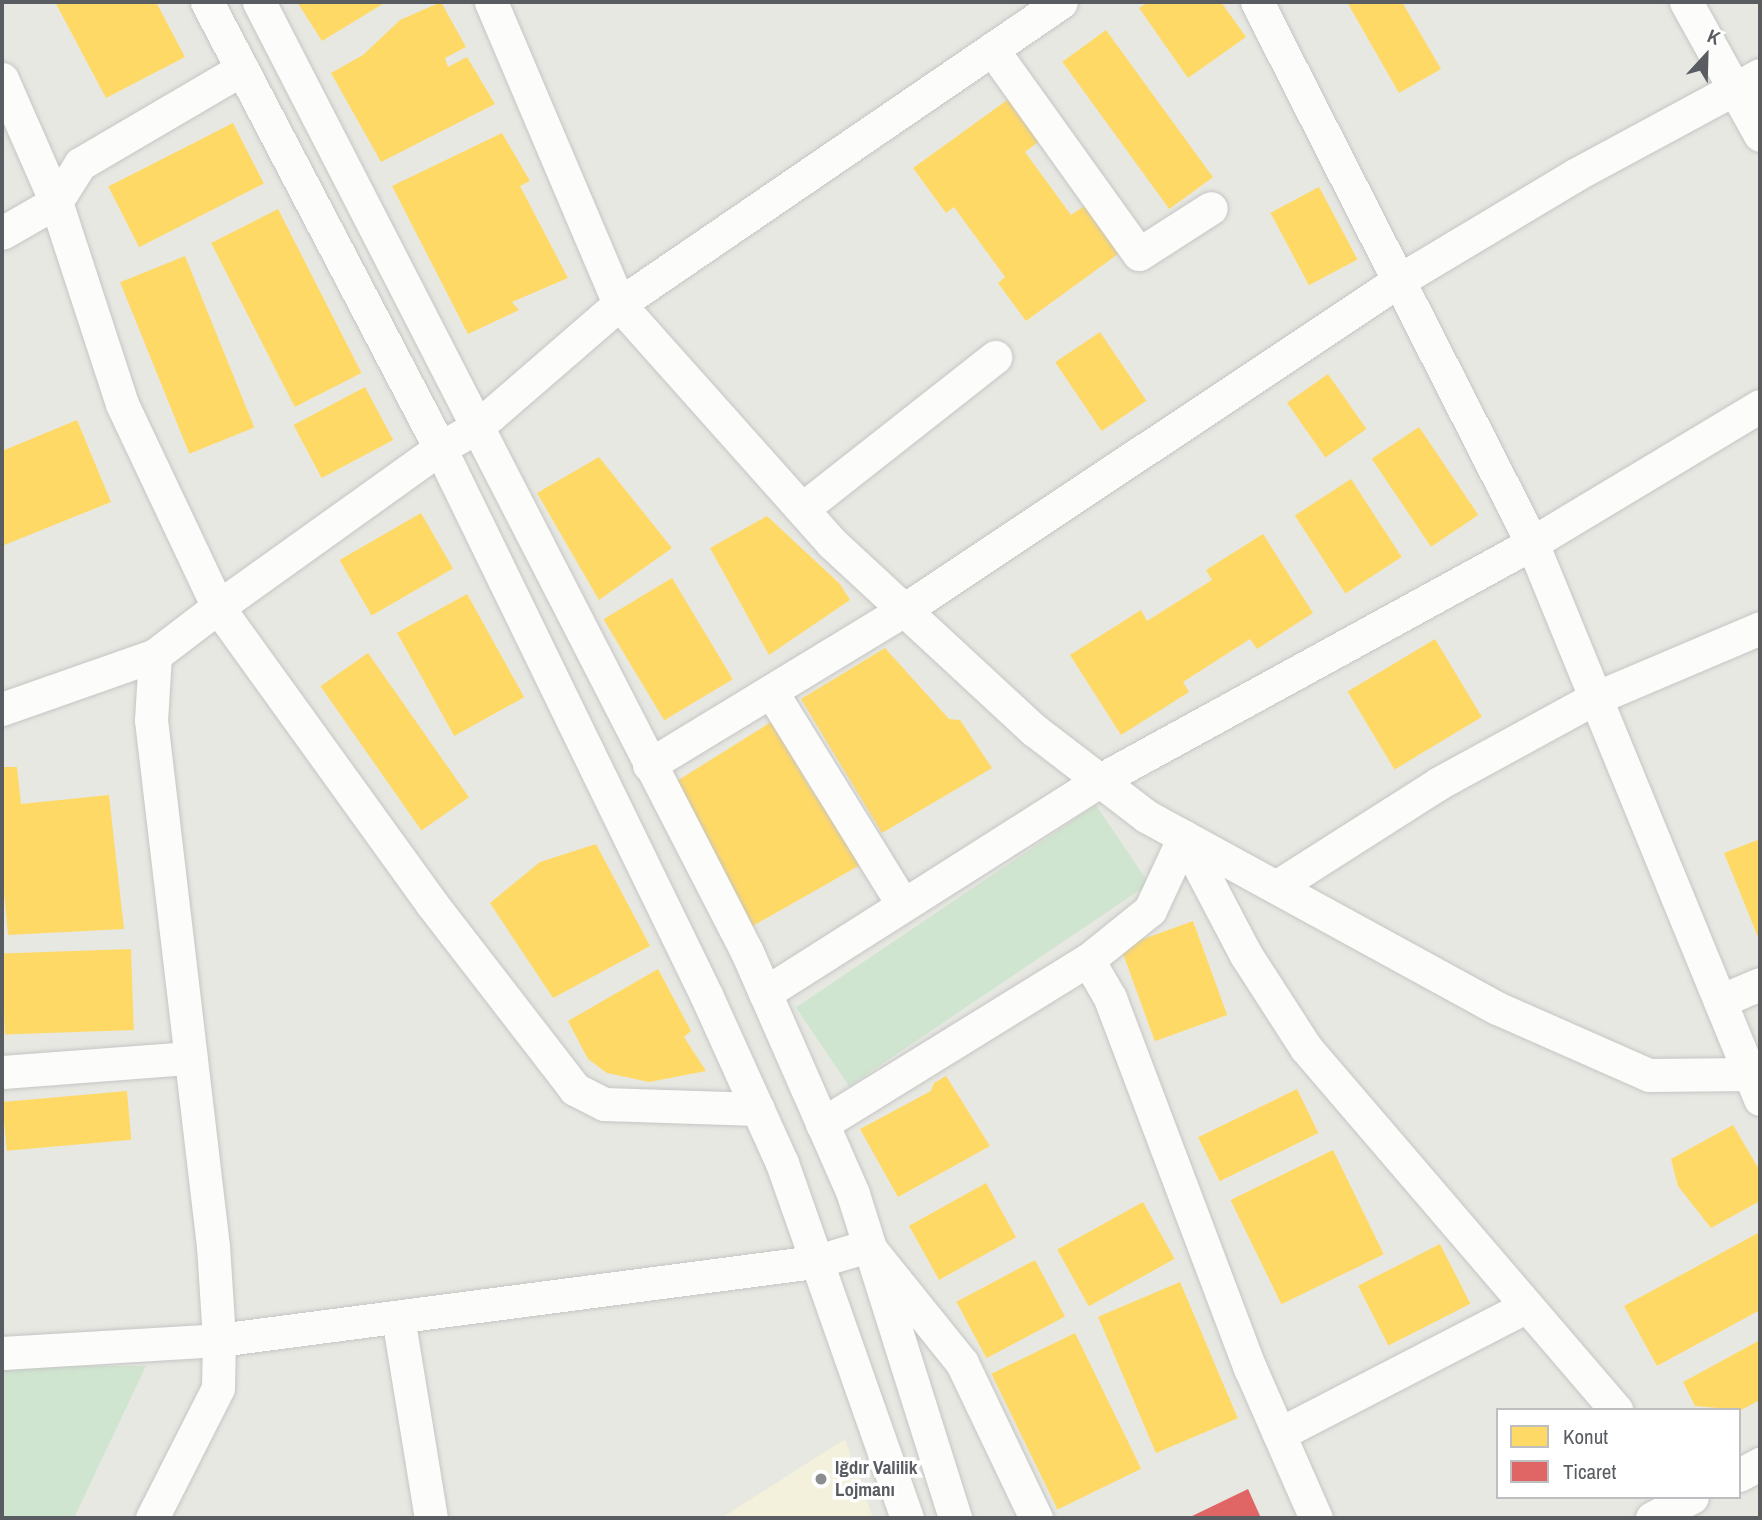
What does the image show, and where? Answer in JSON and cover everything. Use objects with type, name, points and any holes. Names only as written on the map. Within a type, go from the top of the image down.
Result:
[{"type":"street","points":[[207,2],[440,448],[758,1109],[782,1163],[814,1262],[848,1342],[907,1518]]},
{"type":"street","points":[[259,2],[765,993],[853,1194],[955,1518]]},
{"type":"street","points":[[491,2],[619,304],[802,509],[904,610],[1034,730],[1146,816],[1497,1008],[1649,1075],[1755,1086],[1593,699],[1532,543],[1256,2]]},
{"type":"street","points":[[1686,2],[1748,81],[1760,135]]},
{"type":"street","points":[[2,709],[155,655],[440,448],[477,427],[619,304],[992,49],[1053,4]]},
{"type":"street","points":[[992,49],[1139,254],[1211,208]]},
{"type":"street","points":[[2,233],[56,202],[80,164],[242,69]]},
{"type":"street","points":[[2,79],[56,202],[122,404],[218,607],[432,904],[575,1089],[615,1105],[758,1109]]},
{"type":"street","points":[[649,765],[904,610],[1398,281],[1748,81]]},
{"type":"street","points":[[802,509],[995,357]]},
{"type":"street","points":[[765,993],[1100,780],[1532,543],[1760,406]]},
{"type":"street","points":[[1276,887],[1440,783],[1593,699],[1760,628]]},
{"type":"street","points":[[152,1518],[218,1388],[219,1340],[151,720],[155,655]]},
{"type":"street","points":[[771,691],[902,905]]},
{"type":"street","points":[[822,1124],[1088,960],[1150,910],[1184,837]]},
{"type":"street","points":[[1184,837],[1246,955],[1306,1048],[1614,1408]]},
{"type":"street","points":[[1088,960],[1110,998],[1250,1368],[1317,1518]]},
{"type":"street","points":[[1720,1002],[1760,984]]},
{"type":"street","points":[[2,1072],[190,1058]]},
{"type":"street","points":[[2,1353],[219,1340],[814,1262],[869,1246]]},
{"type":"street","points":[[869,1246],[962,1363],[1035,1518]]},
{"type":"street","points":[[1279,1434],[1525,1307]]},
{"type":"street","points":[[398,1317],[431,1518]]},
{"type":"street","points":[[1741,1474],[1760,1464]]},
{"type":"street","points":[[1652,1518],[1689,1499]]},
{"type":"street","points":[[1694,1499],[1704,1518]]},
{"type":"shaded area","name":"Iğdır Valilik Lojmanı","points":[[845,1439],[873,1518],[721,1518]]},
{"type":"green space","points":[[1096,805],[1149,884],[849,1086],[796,1007]]},
{"type":"green space","points":[[2,1366],[146,1366],[74,1518],[2,1518]]},
{"type":"building: Konut","points":[[55,2],[156,2],[185,57],[106,98]]},
{"type":"building: Konut","points":[[297,2],[386,2],[322,41]]},
{"type":"building: Konut","points":[[441,2],[466,47],[445,58],[448,67],[467,57],[495,104],[381,162],[331,73],[363,55],[400,20]]},
{"type":"building: Konut","points":[[1148,2],[1221,2],[1246,37],[1188,78],[1139,8]]},
{"type":"building: Konut","points":[[1347,2],[1402,2],[1441,69],[1399,93]]},
{"type":"building: Konut","points":[[1106,30],[1213,177],[1169,209],[1062,62]]},
{"type":"building: Konut","points":[[1010,98],[1041,140],[1025,152],[1071,215],[1090,202],[1125,249],[1026,321],[998,283],[1005,277],[954,207],[946,213],[913,168]]},
{"type":"building: Konut","points":[[233,123],[264,184],[139,247],[108,187]]},
{"type":"building: Konut","points":[[502,133],[530,181],[520,186],[568,278],[512,302],[519,310],[468,334],[392,186]]},
{"type":"building: Konut","points":[[1319,187],[1357,259],[1309,285],[1270,213]]},
{"type":"building: Konut","points":[[278,209],[362,373],[295,407],[211,243]]},
{"type":"building: Konut","points":[[185,256],[254,428],[189,454],[120,282]]},
{"type":"building: Konut","points":[[1100,332],[1146,401],[1102,431],[1055,362]]},
{"type":"building: Konut","points":[[1328,374],[1366,429],[1325,458],[1287,403]]},
{"type":"building: Konut","points":[[365,387],[393,440],[322,478],[293,425]]},
{"type":"building: Konut","points":[[77,420],[111,502],[2,546],[2,451]]},
{"type":"building: Konut","points":[[1419,427],[1478,515],[1431,547],[1372,459]]},
{"type":"building: Konut","points":[[599,457],[672,548],[599,600],[537,493]]},
{"type":"building: Konut","points":[[1351,479],[1402,557],[1345,593],[1295,515]]},
{"type":"building: Konut","points":[[421,513],[453,568],[372,615],[340,560]]},
{"type":"building: Konut","points":[[767,516],[840,584],[850,600],[769,655],[710,548]]},
{"type":"building: Konut","points":[[1263,534],[1313,613],[1257,649],[1250,639],[1183,682],[1189,692],[1121,735],[1070,655],[1141,610],[1147,621],[1212,580],[1206,570]]},
{"type":"building: Konut","points":[[672,578],[733,679],[664,720],[603,619]]},
{"type":"building: Konut","points":[[467,594],[524,697],[454,736],[397,633]]},
{"type":"building: Konut","points":[[1435,639],[1482,717],[1394,770],[1348,692]]},
{"type":"building: Konut","points":[[885,648],[949,719],[960,720],[992,768],[882,833],[801,699]]},
{"type":"building: Konut","points":[[368,653],[469,797],[421,830],[320,686]]},
{"type":"building: Konut","points":[[771,722],[815,796],[826,800],[862,864],[749,928],[669,786]]},
{"type":"building: Konut","points":[[2,767],[17,767],[21,804],[109,795],[124,929],[8,935],[2,870]]},
{"type":"building: Konut","points":[[1760,839],[1760,942],[1724,853]]},
{"type":"building: Konut","points":[[596,844],[650,946],[553,998],[490,903],[540,862]]},
{"type":"building: Konut","points":[[1193,921],[1227,1015],[1155,1041],[1121,947]]},
{"type":"building: Konut","points":[[131,949],[134,1030],[5,1034],[2,954]]},
{"type":"building: Konut","points":[[658,969],[691,1031],[684,1037],[706,1071],[649,1082],[607,1073],[588,1059],[568,1021]]},
{"type":"building: Konut","points":[[946,1076],[990,1146],[898,1197],[860,1129],[931,1091],[934,1083]]},
{"type":"building: Konut","points":[[1297,1089],[1318,1133],[1220,1181],[1198,1137]]},
{"type":"building: Konut","points":[[127,1091],[131,1140],[7,1151],[2,1102]]},
{"type":"building: Konut","points":[[1733,1125],[1760,1171],[1760,1201],[1711,1228],[1678,1186],[1671,1159]]},
{"type":"building: Konut","points":[[1333,1150],[1384,1254],[1281,1304],[1231,1200]]},
{"type":"building: Konut","points":[[986,1183],[1016,1237],[939,1280],[909,1226]]},
{"type":"building: Konut","points":[[1143,1202],[1175,1259],[1089,1306],[1057,1250]]},
{"type":"building: Konut","points":[[1760,1232],[1760,1310],[1657,1366],[1624,1306]]},
{"type":"building: Konut","points":[[1440,1244],[1470,1304],[1388,1345],[1358,1286]]},
{"type":"building: Konut","points":[[1035,1260],[1065,1317],[986,1358],[956,1302]]},
{"type":"building: Konut","points":[[1180,1282],[1238,1418],[1156,1453],[1098,1317]]},
{"type":"building: Konut","points":[[1075,1333],[1141,1469],[1058,1509],[991,1374]]},
{"type":"building: Konut","points":[[1760,1340],[1760,1400],[1741,1410],[1695,1406],[1683,1382]]},
{"type":"building: Ticaret","points":[[1248,1489],[1261,1518],[1188,1518]]},
{"type":"place","name":"Iğdır Valilik Lojmanı","points":[[821,1479]]}]
